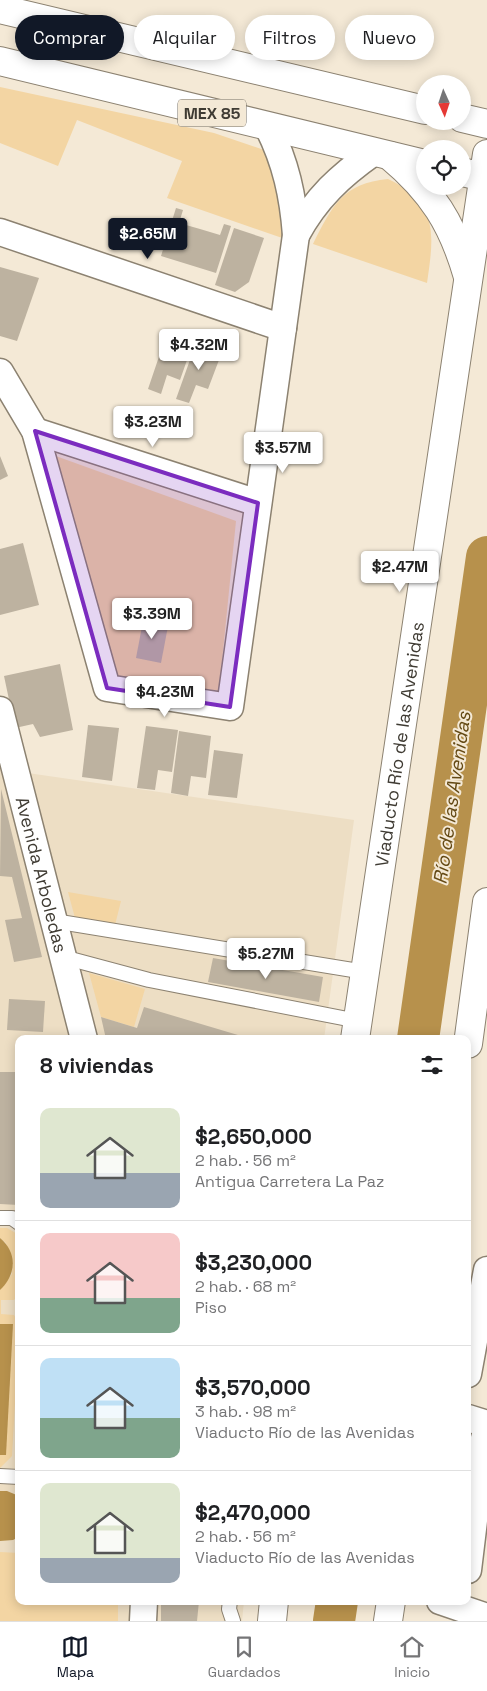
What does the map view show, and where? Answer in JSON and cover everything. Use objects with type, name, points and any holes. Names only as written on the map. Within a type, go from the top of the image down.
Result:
[{"type":"main road","points":[[0,10],[416,108]]},
{"type":"main road","name":"MEX 85","points":[[0,61],[416,162]]},
{"type":"main road","points":[[471,120],[487,124]]},
{"type":"main road","points":[[381,153],[412,174],[431,196],[460,248],[468,277]]},
{"type":"main road","name":"Viaducto Río de las Avenidas","points":[[356,1030],[468,277],[480,170]]},
{"type":"main road","points":[[469,1035],[487,902]]},
{"type":"main road","points":[[272,1621],[274,1605]]},
{"type":"main road","points":[[388,1621],[390,1605]]},
{"type":"street","points":[[0,372],[35,431],[107,688],[230,707],[296,235],[291,188],[286,167],[268,127]]},
{"type":"street","points":[[296,235],[309,211],[328,189],[350,169],[381,153]]},
{"type":"street","points":[[0,232],[283,328]]},
{"type":"street","points":[[35,431],[258,503]]},
{"type":"street","name":"Avenida Arboledas","points":[[0,710],[83,1035]]},
{"type":"street","points":[[471,1358],[487,1270]]},
{"type":"street","points":[[471,1419],[487,1424]]},
{"type":"street","points":[[471,1545],[484,1438],[487,1435]]},
{"type":"street","points":[[471,1592],[482,1615]]},
{"type":"street","points":[[144,1605],[144,1621]]},
{"type":"street","points":[[432,1621],[435,1605]]},
{"type":"street","points":[[452,1605],[482,1615]]},
{"type":"lane","points":[[54,921],[365,972]]},
{"type":"lane","points":[[63,957],[149,980],[356,1030]]},
{"type":"lane","points":[[0,1218],[12,1218],[15,1220]]},
{"type":"lane","points":[[0,1476],[15,1477]]},
{"type":"lane","points":[[230,1605],[233,1621]]},
{"type":"highlighted area","points":[[35,431],[258,503],[230,707],[107,688]]},
{"type":"shaded area","points":[[0,87],[214,133],[270,152],[288,240],[167,198],[182,161],[77,120],[58,166],[0,143]]},
{"type":"shaded area","points":[[388,179],[405,188],[425,210],[431,235],[427,283],[313,244],[326,218],[350,191],[373,181]]},
{"type":"shaded area","points":[[53,455],[236,521],[219,691],[115,676]]},
{"type":"shaded area","points":[[0,769],[354,820],[325,1035],[15,1035],[15,1605],[244,1605],[242,1621],[0,1621]]},
{"type":"shaded area","points":[[68,892],[121,901],[115,925],[75,918]]},
{"type":"shaded area","points":[[89,973],[145,989],[134,1027],[101,1017]]},
{"type":"shaded area","points":[[0,1228],[7,1228],[15,1233],[15,1299],[1,1300],[1,1314],[14,1315],[15,1317],[15,1403],[12,1456],[0,1468],[0,1455],[5,1455],[12,1324],[0,1324],[0,1290],[12,1274],[6,1243],[0,1238]]},
{"type":"shaded area","points":[[0,1238],[10,1250],[13,1264],[9,1278],[0,1290]]},
{"type":"shaded area","points":[[0,1324],[13,1324],[6,1455],[0,1455]]},
{"type":"shaded area","points":[[0,1491],[7,1491],[15,1494],[15,1539],[0,1541]]},
{"type":"shaded area","points":[[0,1552],[15,1553],[15,1605],[118,1605],[118,1621],[0,1621]]},
{"type":"building","points":[[176,208],[183,210],[179,223],[220,235],[224,224],[231,226],[216,273],[161,256]]},
{"type":"building","points":[[234,228],[264,238],[249,282],[235,292],[215,285]]},
{"type":"building","points":[[0,267],[39,278],[17,341],[0,336]]},
{"type":"building","points":[[167,333],[193,343],[180,380],[167,375],[161,394],[148,389]]},
{"type":"building","points":[[196,343],[222,352],[208,389],[196,385],[189,403],[176,399]]},
{"type":"building","points":[[0,456],[8,476],[0,480]]},
{"type":"building","points":[[23,543],[39,605],[0,615],[0,549]]},
{"type":"building","points":[[144,616],[169,621],[161,663],[136,658]]},
{"type":"building","points":[[60,664],[73,730],[40,737],[33,724],[15,728],[4,676]]},
{"type":"building","points":[[88,725],[119,728],[112,781],[82,777]]},
{"type":"building","points":[[146,726],[178,730],[172,772],[158,770],[155,790],[137,788]]},
{"type":"building","points":[[179,731],[211,736],[206,778],[191,776],[188,796],[171,793]]},
{"type":"building","points":[[214,750],[243,754],[237,798],[208,795]]},
{"type":"building","points":[[1,789],[42,957],[14,962],[5,920],[22,918],[12,877],[0,876]]},
{"type":"building","points":[[213,958],[323,977],[319,1002],[208,982]]},
{"type":"building","points":[[9,999],[45,1001],[43,1032],[7,1030]]},
{"type":"building","points":[[144,1007],[238,1035],[105,1035],[101,1017],[137,1028]]},
{"type":"building","points":[[0,1072],[15,1072],[15,1205],[0,1204]]},
{"type":"building","points":[[161,1605],[199,1605],[197,1621],[161,1621]]},
{"type":"waterway","name":"Río de las Avenidas","points":[[419,1035],[487,557]]},
{"type":"waterway","name":"Río de las Avenidas","points":[[334,1621],[336,1605]]}]
